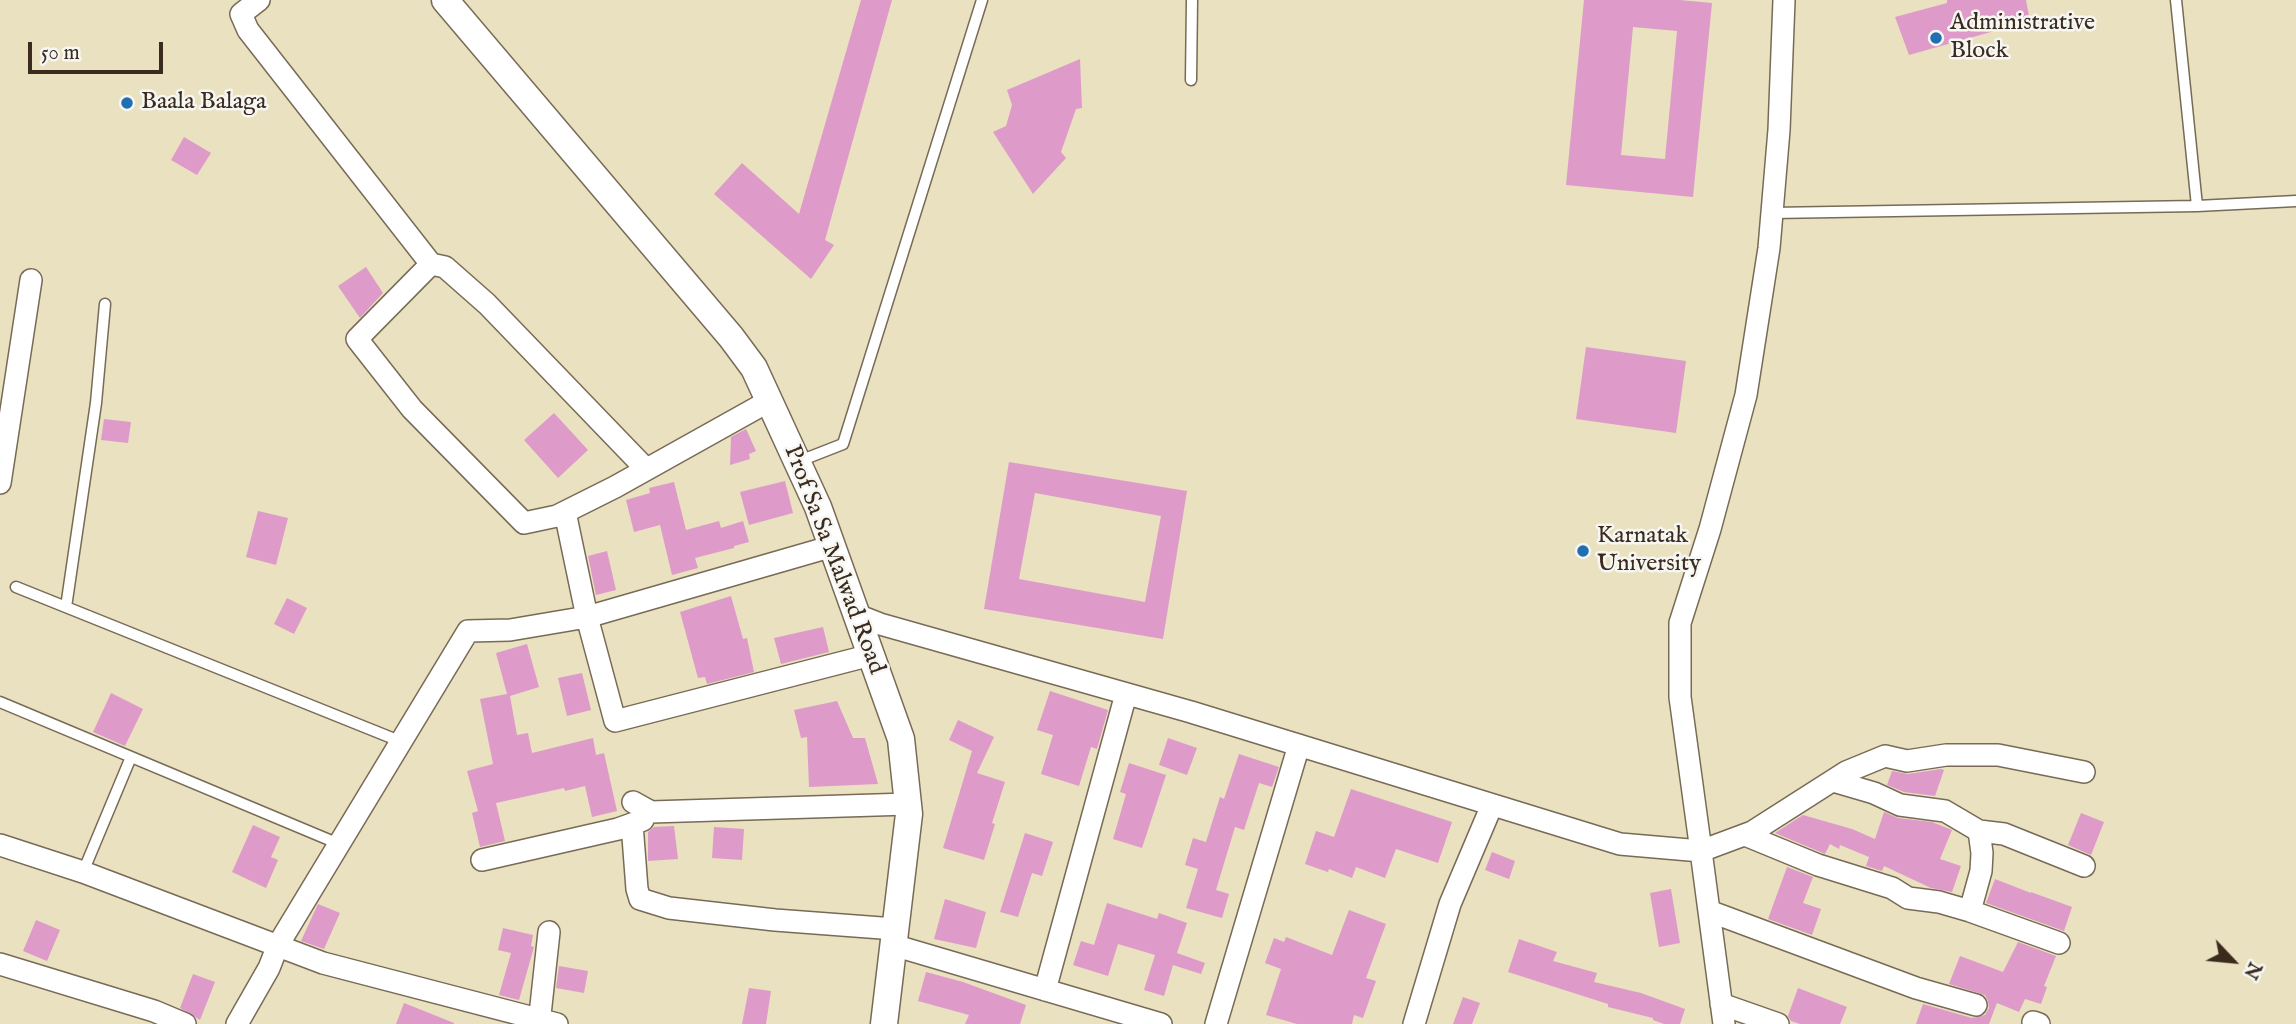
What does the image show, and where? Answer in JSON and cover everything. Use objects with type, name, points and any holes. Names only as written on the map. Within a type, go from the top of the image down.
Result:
[{"type":"street","points":[[259,0],[241,15],[248,30],[431,264],[444,267],[487,304],[646,469]]},
{"type":"street","name":"Prof Sa Sa Malwad Road","points":[[445,0],[731,337],[754,368],[818,507],[901,739],[909,814],[884,1024]]},
{"type":"street","points":[[1778,1024],[1722,1014],[1680,697],[1680,623],[1710,529],[1746,395],[1769,247],[1779,130],[1784,0]]},
{"type":"street","points":[[431,264],[357,338],[412,409],[524,523],[557,516],[769,401]]},
{"type":"street","points":[[0,482],[31,280]]},
{"type":"street","points":[[565,512],[587,617],[615,721],[871,655]]},
{"type":"street","points":[[237,1024],[269,968],[278,945],[468,631],[510,630],[587,617],[833,546]]},
{"type":"street","points":[[857,615],[880,624],[1299,745],[1620,844],[1701,850],[1745,835],[1846,772],[1885,757],[1906,761],[1946,755],[1998,755],[2084,772]]},
{"type":"street","points":[[1045,990],[1126,694]]},
{"type":"street","points":[[1216,1024],[1299,745]]},
{"type":"street","points":[[1833,781],[1874,793],[1900,805],[1945,811],[1979,831],[2004,834],[2084,866]]},
{"type":"street","points":[[482,860],[647,819],[642,807],[908,804]]},
{"type":"street","points":[[1414,1024],[1450,904],[1492,805]]},
{"type":"street","points":[[632,824],[640,899],[669,908],[894,937],[1045,990],[1161,1024]]},
{"type":"street","points":[[1970,911],[1981,871],[1979,831]]},
{"type":"street","points":[[1745,835],[1818,865],[1892,888],[1908,898],[1939,902],[1970,911],[2059,943]]},
{"type":"street","points":[[0,845],[83,872],[323,963],[546,1023],[549,932]]},
{"type":"street","points":[[1709,911],[1916,988],[1976,1005]]},
{"type":"street","points":[[0,964],[154,1011],[185,1024]]},
{"type":"lane","points":[[797,462],[842,444],[982,0]]},
{"type":"lane","points":[[1191,80],[1192,0]]},
{"type":"lane","points":[[2176,0],[2197,206]]},
{"type":"lane","points":[[1772,213],[2197,206],[2296,201]]},
{"type":"lane","points":[[66,607],[96,402],[105,304]]},
{"type":"lane","points":[[16,587],[402,742]]},
{"type":"lane","points":[[0,702],[340,844]]},
{"type":"lane","points":[[83,872],[131,757]]},
{"type":"building","points":[[861,0],[892,0],[825,240],[834,245],[811,279],[714,194],[742,163],[799,214]]},
{"type":"building","points":[[1584,0],[1680,0],[1712,3],[1693,197],[1566,185]],"holes":[[[1633,27],[1677,31],[1665,159],[1621,155]]]},
{"type":"building","name":"Administrative Block","points":[[1947,0],[2026,0],[2030,21],[1909,55],[1895,17],[1947,3]]},
{"type":"building","points":[[1080,59],[1082,108],[1076,109],[1061,152],[1066,158],[1033,194],[993,132],[1006,126],[1012,105],[1007,90]]},
{"type":"building","points":[[184,137],[211,153],[197,175],[171,160]]},
{"type":"building","points":[[366,267],[383,293],[360,318],[338,286]]},
{"type":"building","points":[[1586,347],[1686,361],[1676,433],[1576,419]]},
{"type":"building","points":[[554,413],[588,450],[558,478],[524,440]]},
{"type":"building","points":[[104,419],[131,422],[128,443],[101,440]]},
{"type":"building","points":[[746,429],[756,451],[749,454],[750,459],[730,465],[731,437]]},
{"type":"building","points":[[1009,462],[1187,491],[1163,639],[984,609]],"holes":[[[1035,493],[1161,516],[1145,602],[1019,579]]]},
{"type":"building","points":[[785,481],[793,513],[749,525],[740,492]]},
{"type":"building","points":[[674,482],[686,530],[719,521],[721,528],[743,521],[749,542],[695,558],[698,568],[672,575],[660,525],[634,532],[626,500],[650,493],[649,488]]},
{"type":"building","points":[[258,511],[288,518],[276,565],[246,557]]},
{"type":"building","points":[[607,551],[616,590],[596,595],[588,556]]},
{"type":"building","points":[[731,596],[743,639],[747,638],[754,672],[707,684],[705,677],[698,678],[680,612]]},
{"type":"building","points":[[287,598],[307,608],[294,634],[274,624]]},
{"type":"building","points":[[823,627],[829,652],[781,664],[774,638]]},
{"type":"building","points":[[527,644],[539,687],[510,696],[517,735],[528,733],[532,753],[593,738],[596,755],[604,753],[617,811],[592,817],[585,786],[496,803],[505,841],[480,847],[472,813],[478,811],[467,771],[493,764],[480,699],[507,694],[496,653]]},
{"type":"building","points":[[582,673],[591,710],[567,716],[558,678]]},
{"type":"building","points":[[1050,691],[1108,710],[1097,749],[1091,747],[1079,786],[1041,774],[1053,735],[1037,730]]},
{"type":"building","points":[[111,693],[143,709],[125,746],[93,732]]},
{"type":"building","points":[[837,701],[853,738],[865,738],[878,784],[809,787],[807,737],[801,738],[794,710]]},
{"type":"building","points":[[958,720],[994,737],[977,773],[1005,782],[984,860],[943,848],[972,751],[949,740]]},
{"type":"building","points":[[1168,738],[1197,748],[1187,775],[1159,765]]},
{"type":"building","points":[[1239,754],[1279,767],[1272,787],[1259,783],[1244,830],[1235,827],[1216,890],[1229,894],[1222,918],[1186,908],[1198,869],[1185,865],[1193,838],[1206,842],[1220,797],[1224,799]]},
{"type":"building","points":[[1129,763],[1166,775],[1142,848],[1113,839],[1126,794],[1120,792]]},
{"type":"building","points":[[1944,770],[1935,796],[1904,792],[1887,785],[1892,771],[1908,774]]},
{"type":"building","points":[[1351,789],[1452,822],[1438,863],[1396,849],[1385,878],[1356,867],[1352,878],[1305,864],[1316,831],[1334,837]]},
{"type":"building","points":[[1884,812],[1898,818],[1932,822],[1952,830],[1940,859],[1961,866],[1952,892],[1931,888],[1884,866],[1882,871],[1866,866],[1869,857],[1840,845],[1839,849],[1830,844],[1825,854],[1775,833],[1803,815],[1852,829],[1875,839]]},
{"type":"building","points":[[2081,813],[2104,822],[2091,855],[2068,845]]},
{"type":"building","points":[[253,825],[280,837],[271,857],[278,860],[266,888],[232,872]]},
{"type":"building","points":[[674,826],[678,859],[648,861],[648,832],[654,827]]},
{"type":"building","points":[[714,827],[744,829],[742,860],[712,858]]},
{"type":"building","points":[[1025,833],[1053,842],[1042,876],[1032,873],[1018,917],[1000,912]]},
{"type":"building","points":[[1492,852],[1515,861],[1509,879],[1485,870]]},
{"type":"building","points":[[1787,867],[1813,877],[1803,903],[1821,909],[1812,935],[1768,919]]},
{"type":"building","points":[[1995,879],[2072,907],[2064,931],[1986,903]]},
{"type":"building","points":[[1671,889],[1680,943],[1659,947],[1650,893]]},
{"type":"building","points":[[945,899],[986,912],[976,948],[934,939]]},
{"type":"building","points":[[1107,903],[1157,919],[1159,913],[1187,923],[1177,953],[1205,963],[1201,974],[1173,965],[1164,996],[1144,990],[1155,955],[1118,944],[1108,976],[1073,965],[1081,941],[1094,945]]},
{"type":"building","points":[[318,904],[340,913],[324,949],[301,941]]},
{"type":"building","points":[[1349,910],[1386,924],[1366,978],[1376,981],[1363,1018],[1354,1015],[1352,1024],[1297,1024],[1266,1015],[1281,969],[1265,963],[1274,938],[1284,942],[1286,937],[1332,955]]},
{"type":"building","points":[[36,920],[60,930],[47,961],[23,951]]},
{"type":"building","points":[[503,928],[533,935],[531,946],[534,947],[519,1000],[499,995],[511,953],[498,950]]},
{"type":"building","points":[[1519,939],[1557,952],[1553,961],[1597,973],[1594,982],[1641,993],[1685,1009],[1680,1024],[1664,1024],[1653,1018],[1608,1007],[1608,1004],[1508,972]]},
{"type":"building","points":[[2018,942],[2056,956],[2044,986],[2047,987],[2041,1004],[2025,999],[2019,1012],[1997,1003],[1989,1024],[1916,1024],[1923,1004],[1972,1018],[1985,1015],[1989,1008],[1985,995],[1949,984],[1960,956],[2003,972]]},
{"type":"building","points":[[559,966],[588,971],[584,993],[556,988]]},
{"type":"building","points":[[926,972],[1026,1005],[1020,1024],[965,1024],[969,1015],[918,1001]]},
{"type":"building","points":[[193,974],[215,982],[200,1020],[180,1008]]},
{"type":"building","points":[[749,988],[771,991],[766,1024],[742,1024]]},
{"type":"building","points":[[1798,988],[1847,1007],[1840,1024],[1800,1024],[1791,1021],[1788,1016]]},
{"type":"building","points":[[1463,997],[1480,1003],[1472,1024],[1453,1024]]},
{"type":"building","points":[[404,1003],[454,1023],[454,1024],[396,1024]]},
{"type":"place","name":"Administrative Block","points":[[1936,38]]},
{"type":"place","name":"Baala Balaga","points":[[127,103]]},
{"type":"place","name":"Karnatak University","points":[[1583,551]]}]
